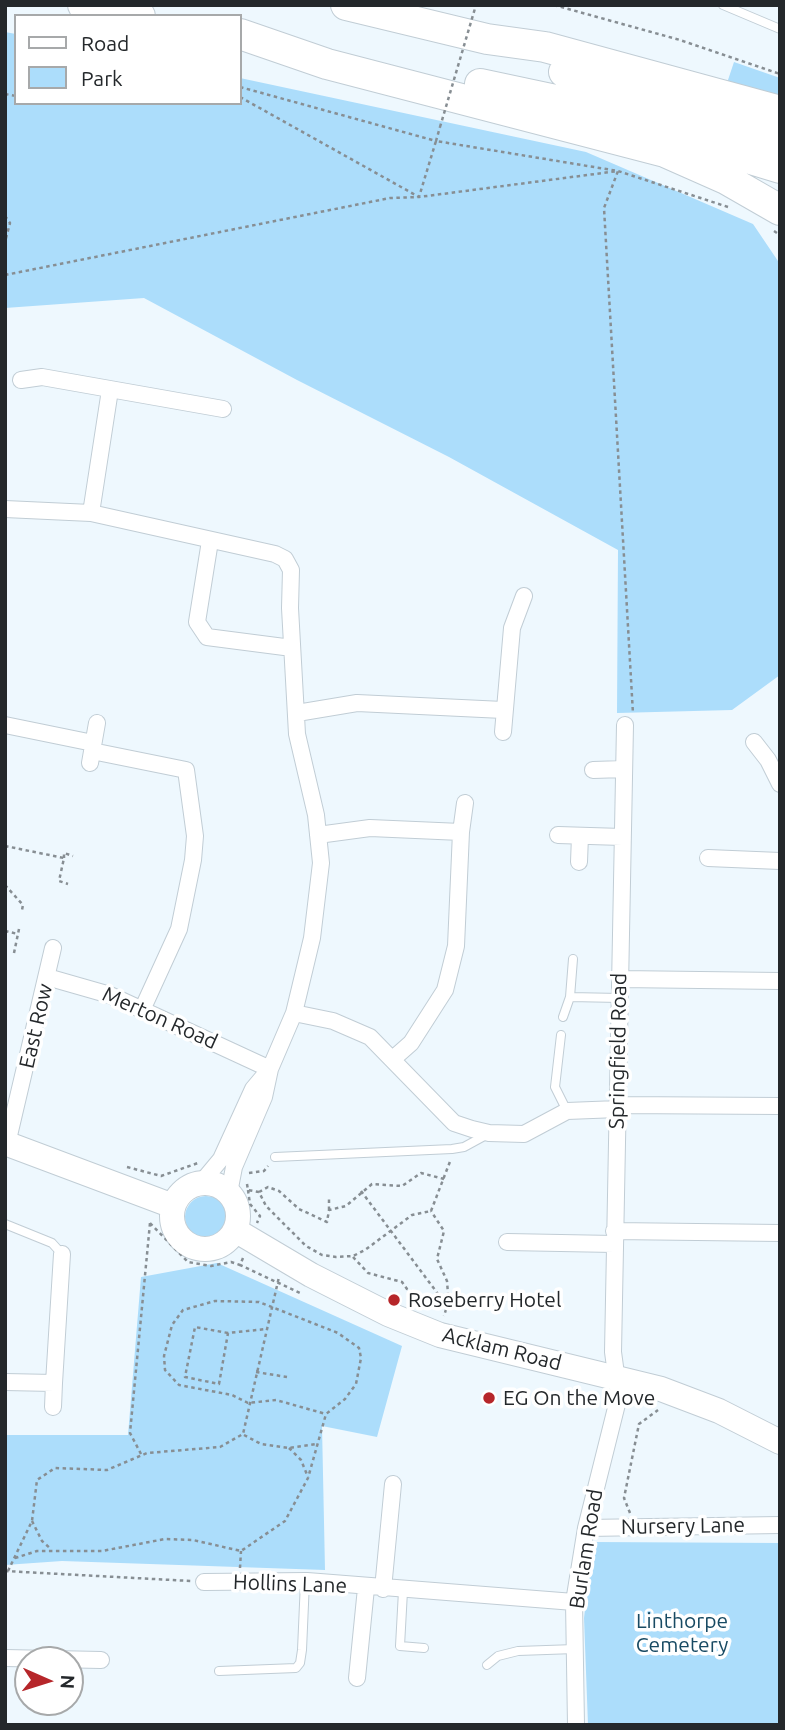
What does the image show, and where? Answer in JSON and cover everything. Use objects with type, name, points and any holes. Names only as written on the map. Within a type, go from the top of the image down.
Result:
[{"type":"highway","points":[[83,5],[130,14]]},
{"type":"highway","points":[[346,5],[487,39],[545,47],[780,111]]},
{"type":"highway","points":[[242,34],[347,53],[560,102],[780,168]]},
{"type":"highway","points":[[242,35],[327,65],[594,133],[693,163],[774,219]]},
{"type":"highway","points":[[487,39],[530,62],[780,142]]},
{"type":"highway","points":[[444,76],[594,133]]},
{"type":"main road","points":[[6,1144],[173,1206]]},
{"type":"main road","points":[[208,1175],[211,1183],[229,1193],[237,1210],[235,1230],[220,1245],[198,1248],[188,1244],[174,1228],[173,1206],[183,1190],[208,1175]]},
{"type":"main road","name":"Acklam Road","points":[[235,1230],[388,1314],[440,1335],[616,1377],[689,1399],[780,1442]]},
{"type":"street","points":[[21,380],[42,377],[223,409]]},
{"type":"street","points":[[91,513],[110,390]]},
{"type":"street","points":[[5,509],[91,513],[285,559],[291,570],[297,734],[318,835],[321,863],[313,939],[294,1013],[270,1069],[264,1097],[234,1167],[229,1193]]},
{"type":"street","points":[[210,541],[197,622],[207,637],[292,648]]},
{"type":"street","points":[[503,732],[512,628],[524,596]]},
{"type":"street","points":[[297,713],[357,703],[503,710]]},
{"type":"street","points":[[92,752],[97,723]]},
{"type":"street","name":"Springfield Road","points":[[616,1377],[613,1352],[614,1237],[625,725]]},
{"type":"street","points":[[5,726],[92,752],[186,770],[195,836],[193,860],[179,929],[142,1010]]},
{"type":"street","points":[[754,742],[774,756],[780,784]]},
{"type":"street","points":[[593,770],[624,769]]},
{"type":"street","points":[[394,1058],[411,1043],[445,989],[456,946],[461,832],[465,803]]},
{"type":"street","points":[[318,835],[370,828],[461,832]]},
{"type":"street","points":[[558,835],[622,837]]},
{"type":"street","points":[[579,862],[580,836]]},
{"type":"street","points":[[708,858],[780,861]]},
{"type":"street","name":"East Row","points":[[6,1144],[53,948]]},
{"type":"street","name":"Merton Road","points":[[47,977],[82,985],[270,1069]]},
{"type":"street","points":[[620,979],[780,981]]},
{"type":"street","points":[[294,1013],[333,1021],[370,1037],[394,1058],[424,1095],[454,1123],[489,1133],[524,1134],[562,1114],[617,1107],[780,1106]]},
{"type":"street","points":[[208,1175],[253,1089],[270,1069]]},
{"type":"street","points":[[507,1242],[780,1233]]},
{"type":"street","points":[[54,1407],[62,1254]]},
{"type":"street","name":"Burlam Road","points":[[576,1725],[575,1602],[586,1528],[619,1396],[616,1377]]},
{"type":"street","points":[[5,1382],[54,1382]]},
{"type":"street","points":[[383,1589],[393,1484]]},
{"type":"street","name":"Nursery Lane","points":[[586,1528],[780,1525]]},
{"type":"street","name":"Hollins Lane","points":[[204,1581],[304,1581],[403,1591],[575,1602]]},
{"type":"street","points":[[357,1678],[366,1588]]},
{"type":"street","points":[[5,1658],[101,1660]]},
{"type":"lane","points":[[723,5],[743,9],[780,29]]},
{"type":"lane","points":[[563,1017],[570,997],[573,960]]},
{"type":"lane","points":[[570,997],[620,998]]},
{"type":"lane","points":[[561,1035],[555,1087],[562,1114]]},
{"type":"lane","points":[[275,1157],[452,1149],[464,1147],[489,1133]]},
{"type":"lane","points":[[5,1224],[52,1243],[62,1254]]},
{"type":"lane","points":[[219,1671],[296,1668],[300,1664],[304,1581]]},
{"type":"lane","points":[[403,1591],[400,1646],[424,1648]]},
{"type":"lane","points":[[486,1665],[498,1656],[518,1651],[575,1649]]},
{"type":"path","points":[[419,197],[476,5]]},
{"type":"path","points":[[554,5],[680,40],[780,74]]},
{"type":"path","points":[[242,89],[436,141],[618,171],[737,211]]},
{"type":"path","points":[[242,98],[419,197]]},
{"type":"path","points":[[5,275],[390,198],[419,197],[618,171]]},
{"type":"path","points":[[618,171],[604,208],[633,718],[625,725]]},
{"type":"path","points":[[5,216],[10,223],[5,242]]},
{"type":"path","points":[[774,219],[780,235]]},
{"type":"path","points":[[5,846],[64,858]]},
{"type":"path","points":[[68,884],[58,881],[64,853],[74,856]]},
{"type":"path","points":[[5,885],[23,905],[22,910]]},
{"type":"path","points":[[5,931],[18,932],[14,953]]},
{"type":"path","points":[[431,1211],[451,1164],[452,1149]]},
{"type":"path","points":[[275,1157],[264,1171],[250,1172],[245,1178],[248,1190],[259,1192],[268,1187],[279,1191],[289,1203],[327,1222],[329,1196]]},
{"type":"path","points":[[124,1166],[161,1176],[206,1160],[208,1175]]},
{"type":"path","points":[[329,1210],[346,1206],[372,1184],[402,1186],[422,1173],[444,1179]]},
{"type":"path","points":[[361,1191],[447,1306],[440,1335]]},
{"type":"path","points":[[259,1192],[266,1206],[306,1246],[322,1255],[353,1256],[419,1211],[431,1211]]},
{"type":"path","points":[[431,1211],[444,1231],[437,1259],[447,1280],[448,1294],[444,1302]]},
{"type":"path","points":[[142,1455],[130,1433],[150,1223],[188,1262],[211,1266],[231,1262],[240,1265]]},
{"type":"path","points":[[353,1256],[368,1273],[402,1282],[407,1289],[444,1302]]},
{"type":"path","points":[[243,1434],[270,1308],[286,1259]]},
{"type":"path","points":[[15,1558],[26,1553],[52,1550],[102,1551],[165,1539],[193,1540],[242,1551],[285,1521],[308,1478],[326,1414],[345,1399],[356,1384],[361,1358],[359,1348],[338,1333],[259,1302],[215,1301],[183,1310],[172,1325],[166,1340],[165,1370],[172,1379],[180,1384],[232,1395],[248,1403],[276,1399],[326,1414]]},
{"type":"path","points":[[228,1334],[219,1384],[185,1377],[195,1327],[228,1334],[266,1329]]},
{"type":"path","points":[[257,1372],[287,1377]]},
{"type":"path","points":[[657,1526],[629,1513],[624,1498],[639,1424],[658,1410],[670,1412]]},
{"type":"path","points":[[7,1571],[32,1521],[37,1480],[55,1468],[107,1470],[142,1455],[220,1447],[243,1434]]},
{"type":"path","points":[[243,1434],[254,1443],[289,1448],[317,1444]]},
{"type":"path","points":[[289,1448],[301,1460],[308,1478]]},
{"type":"path","points":[[32,1521],[42,1541],[52,1550]]},
{"type":"path","name":"Hollins Lane","points":[[7,1571],[204,1581]]},
{"type":"green space","points":[[5,32],[14,34],[14,105],[242,105],[242,78],[586,152],[753,224],[780,264],[780,675],[732,710],[617,713],[618,550],[449,457],[144,298],[5,308]]},
{"type":"green space","points":[[734,62],[780,78],[780,100],[727,83]]},
{"type":"green space","points":[[206,1196],[221,1202],[227,1217],[221,1232],[206,1238],[191,1232],[185,1217],[191,1202]]},
{"type":"green space","points":[[217,1263],[402,1346],[377,1437],[322,1426],[325,1570],[62,1561],[5,1565],[5,1435],[128,1435],[141,1277]]},
{"type":"green space","name":"Linthorpe Cemetery","points":[[593,1542],[780,1543],[780,1725],[588,1725],[584,1618]]},
{"type":"place","name":"Roseberry Hotel","points":[[394,1300]]},
{"type":"place","name":"EG On the Move","points":[[489,1398]]}]
